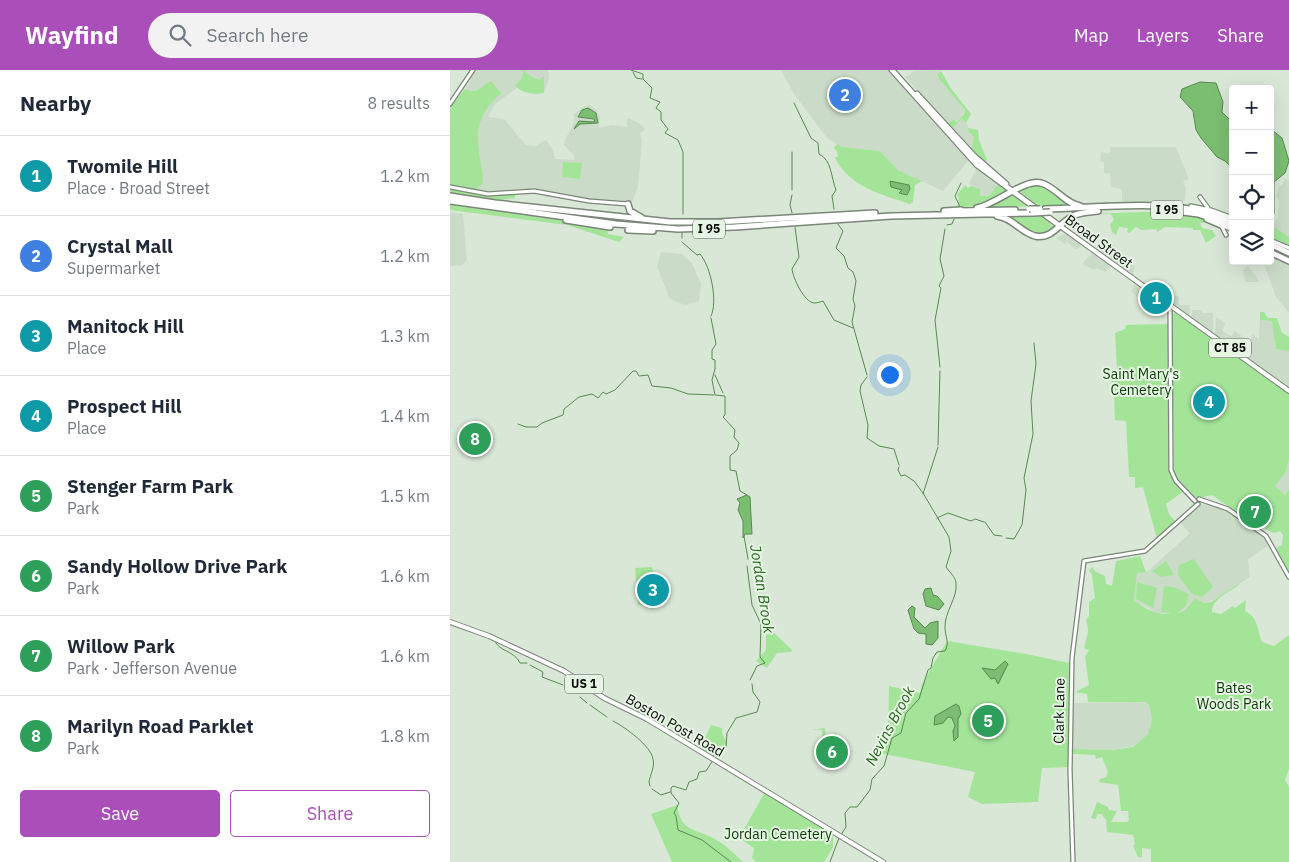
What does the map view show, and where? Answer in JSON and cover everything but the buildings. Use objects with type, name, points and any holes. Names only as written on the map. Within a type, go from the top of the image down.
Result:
[{"type":"highway","name":"CT 85","points":[[892,70],[940,122]]},
{"type":"highway","name":"CT 85","points":[[896,70],[977,164],[1013,191],[1046,211]]},
{"type":"highway","points":[[944,211],[985,206],[1031,183],[1041,183],[1069,202],[1097,209]]},
{"type":"highway","name":"I 95","points":[[450,196],[503,204],[670,222],[718,222],[831,214],[1046,211],[1169,206],[1205,211],[1229,219]]},
{"type":"highway","name":"I 95","points":[[450,201],[632,226],[694,229],[859,217],[1031,211]]},
{"type":"highway","points":[[628,204],[629,210],[638,216],[670,222]]},
{"type":"highway","points":[[1169,206],[1191,206]]},
{"type":"highway","points":[[969,214],[1002,217],[1015,222],[1029,233],[1041,236],[1054,232],[1073,216],[1097,209]]},
{"type":"highway","name":"I 95","points":[[1097,209],[1188,212],[1229,227]]},
{"type":"highway","name":"Broad Street","points":[[1046,211],[1060,226]]},
{"type":"highway","points":[[1188,212],[1221,225]]},
{"type":"highway","points":[[542,214],[577,223],[610,227]]},
{"type":"highway","points":[[628,230],[694,229]]},
{"type":"highway","points":[[1274,248],[1289,255]]},
{"type":"highway","points":[[1274,254],[1289,262]]},
{"type":"main road","points":[[450,104],[473,70]]},
{"type":"main road","points":[[450,187],[488,194],[534,191],[589,201],[628,204]]},
{"type":"main road","points":[[1191,206],[1197,204],[1200,197],[1209,210]]},
{"type":"main road","points":[[1191,206],[1209,210],[1229,218]]},
{"type":"main road","points":[[1221,225],[1226,235],[1229,232]]},
{"type":"main road","points":[[1221,225],[1229,227]]},
{"type":"main road","name":"Broad Street","points":[[1060,226],[1289,391]]},
{"type":"main road","points":[[1274,242],[1289,248]]},
{"type":"main road","points":[[1170,306],[1171,470],[1176,481],[1197,501],[1207,502],[1228,509],[1266,536],[1289,577]]},
{"type":"main road","name":"Clark Lane","points":[[1073,862],[1070,770],[1072,650],[1084,560],[1145,551],[1193,508],[1197,501]]},
{"type":"main road","name":"Boston Post Road","points":[[450,622],[489,636],[556,666],[604,698],[646,719],[714,759],[882,862]]},
{"type":"shaded area","points":[[476,70],[548,70],[549,78],[544,93],[533,94],[517,88],[495,104],[488,117],[504,119],[526,145],[535,146],[546,140],[553,150],[555,159],[574,160],[574,155],[564,145],[574,122],[574,114],[584,106],[590,105],[596,110],[600,117],[599,128],[612,125],[627,127],[627,119],[629,118],[642,125],[645,130],[640,133],[642,141],[638,187],[632,202],[601,201],[531,189],[474,191],[483,180],[476,142],[477,130],[479,121],[493,100],[488,84],[481,90],[470,91],[465,89]]},
{"type":"shaded area","points":[[781,70],[890,70],[969,160],[943,191],[899,171],[880,151],[842,147],[827,138],[794,94]]},
{"type":"shaded area","points":[[940,70],[937,74],[940,79],[965,110],[961,118],[949,125],[953,127],[962,119],[968,125],[969,132],[974,137],[971,151],[905,77],[914,71]]},
{"type":"shaded area","points":[[1200,82],[1216,83],[1223,102],[1222,112],[1229,119],[1229,165],[1217,157],[1196,130],[1193,111],[1180,97],[1182,89]]},
{"type":"shaded area","points":[[588,108],[596,113],[598,123],[580,124],[574,129],[579,121],[595,122],[594,119],[578,117],[582,110]]},
{"type":"shaded area","points":[[1274,132],[1282,138],[1289,161],[1285,173],[1274,182]]},
{"type":"shaded area","points":[[1110,147],[1176,147],[1189,179],[1183,181],[1186,189],[1185,200],[1179,203],[1126,204],[1122,200],[1122,189],[1111,187],[1110,174],[1104,173],[1104,162],[1100,161],[1101,152],[1110,154]]},
{"type":"shaded area","points":[[977,167],[998,184],[989,196],[980,196],[980,189],[969,184]]},
{"type":"shaded area","points":[[1285,179],[1289,181],[1289,237],[1274,227],[1274,222],[1278,218],[1279,200],[1276,196],[1279,186],[1282,185]]},
{"type":"shaded area","points":[[890,181],[909,185],[910,189],[907,195],[899,193],[902,190],[891,187]]},
{"type":"shaded area","points":[[450,212],[463,214],[467,260],[462,265],[450,266]]},
{"type":"shaded area","points":[[1066,233],[1082,244],[1076,250],[1067,242],[1065,244],[1056,238]]},
{"type":"shaded area","points":[[1108,240],[1114,244],[1114,253],[1122,255],[1121,260],[1135,266],[1133,277],[1100,254]]},
{"type":"shaded area","points":[[661,252],[682,254],[692,263],[701,284],[699,301],[685,305],[670,299],[657,267]]},
{"type":"shaded area","points":[[1093,252],[1111,266],[1106,272],[1096,268],[1095,270],[1082,264]]},
{"type":"shaded area","points":[[1274,256],[1289,265],[1289,313],[1276,297],[1264,265],[1274,265]]},
{"type":"shaded area","points":[[1248,266],[1258,282],[1245,282],[1243,270]]},
{"type":"shaded area","points":[[1158,282],[1159,286],[1169,291],[1169,310],[1149,304],[1131,292],[1135,283]]},
{"type":"shaded area","points":[[1172,295],[1179,297],[1179,305],[1190,305],[1189,317],[1173,305]]},
{"type":"shaded area","points":[[1192,310],[1202,310],[1202,313],[1213,313],[1213,334],[1191,319]]},
{"type":"shaded area","points":[[1216,317],[1226,324],[1222,329],[1224,332],[1231,336],[1235,331],[1247,340],[1238,352],[1215,336]]},
{"type":"shaded area","points":[[1260,320],[1272,321],[1275,330],[1275,347],[1289,351],[1289,389],[1240,354],[1251,339],[1252,334],[1259,339]]},
{"type":"shaded area","points":[[1289,460],[1289,489],[1285,496],[1275,486],[1285,473]]},
{"type":"shaded area","points":[[747,495],[750,497],[752,534],[745,534],[743,538],[743,521],[738,510],[740,503],[737,499]]},
{"type":"shaded area","points":[[1199,504],[1215,506],[1228,511],[1271,544],[1248,559],[1250,577],[1219,597],[1205,603],[1195,598],[1183,611],[1158,614],[1134,600],[1137,572],[1148,571],[1190,533],[1180,523]]},
{"type":"shaded area","points":[[931,588],[933,595],[937,596],[944,604],[939,610],[926,606],[923,594],[925,589]]},
{"type":"shaded area","points":[[912,606],[915,608],[914,617],[925,628],[930,623],[938,621],[938,638],[932,645],[926,644],[926,634],[918,633],[914,629],[908,610]]},
{"type":"shaded area","points":[[1005,661],[1008,664],[998,684],[995,678],[991,679],[982,668],[995,670]]},
{"type":"shaded area","points":[[1143,702],[1149,705],[1152,720],[1148,734],[1137,745],[1112,750],[1073,749],[1072,753],[1072,703]]},
{"type":"shaded area","points":[[956,704],[959,706],[961,714],[958,719],[958,737],[954,741],[953,731],[955,726],[952,718],[948,717],[943,723],[934,725],[935,716]]},
{"type":"green space","points":[[524,70],[530,76],[539,80],[544,76],[544,93],[524,92],[515,85],[521,80]]},
{"type":"green space","points":[[941,71],[950,87],[971,114],[966,123],[962,119],[952,128],[948,123],[954,120],[957,122],[965,110],[940,80],[937,74]]},
{"type":"green space","points":[[491,81],[501,93],[486,109],[479,126],[478,143],[483,174],[482,184],[474,191],[450,185],[450,107],[465,89],[473,91]]},
{"type":"green space","points":[[968,128],[978,130],[979,140],[987,160],[984,163],[971,151],[974,137]]},
{"type":"green space","points":[[837,144],[842,147],[880,151],[899,171],[922,181],[915,185],[913,202],[910,204],[888,197],[857,183],[841,168],[835,158],[838,156],[834,148]]},
{"type":"green space","points":[[563,162],[582,163],[580,179],[562,177]]},
{"type":"green space","points":[[998,184],[1007,191],[983,206],[957,207],[959,199],[957,195],[965,185],[968,188],[971,186],[980,189],[980,196],[989,196]]},
{"type":"green space","points":[[1029,185],[1044,185],[1073,206],[1038,206],[1018,190]]},
{"type":"green space","points":[[450,189],[489,195],[515,195],[515,198],[499,200],[475,198],[450,193]]},
{"type":"green space","points":[[1011,194],[1029,206],[984,209]]},
{"type":"green space","points":[[450,202],[607,228],[608,234],[624,237],[619,242],[567,225],[450,210]]},
{"type":"green space","points":[[1170,211],[1204,219],[1204,223],[1200,223],[1202,228],[1212,230],[1216,236],[1206,243],[1200,230],[1165,227],[1157,232],[1156,229],[1141,230],[1136,227],[1129,233],[1127,232],[1128,228],[1119,227],[1116,235],[1112,232],[1110,224],[1114,220],[1111,214],[1084,214]]},
{"type":"green space","points":[[1041,215],[1055,228],[1049,233],[1037,235],[1006,217]]},
{"type":"green space","points":[[1274,227],[1289,237],[1289,246],[1274,238]]},
{"type":"green space","points":[[1175,312],[1289,394],[1289,460],[1285,473],[1275,486],[1285,495],[1289,489],[1289,575],[1276,548],[1282,545],[1283,535],[1280,531],[1274,533],[1265,529],[1266,524],[1261,516],[1256,516],[1252,523],[1212,495],[1199,498],[1194,496],[1174,474],[1172,316]]},
{"type":"green space","points":[[1260,312],[1264,312],[1268,318],[1277,318],[1282,333],[1289,337],[1289,351],[1276,349],[1272,321],[1260,320]]},
{"type":"green space","name":"Saint Mary's Cemetery","points":[[1168,324],[1169,472],[1184,491],[1166,504],[1169,514],[1175,521],[1157,539],[1143,487],[1135,488],[1135,477],[1129,477],[1126,421],[1115,420],[1114,397],[1116,393],[1111,381],[1117,369],[1115,333],[1125,329],[1126,325]]},
{"type":"green space","name":"Bates Woods Park","points":[[1140,556],[1146,572],[1137,573],[1134,600],[1147,609],[1161,614],[1171,613],[1161,612],[1164,586],[1174,587],[1189,594],[1186,605],[1178,613],[1185,610],[1195,598],[1204,603],[1211,602],[1241,582],[1215,602],[1212,612],[1221,614],[1233,606],[1235,608],[1246,600],[1245,611],[1253,617],[1262,642],[1274,646],[1289,635],[1289,769],[1285,780],[1289,787],[1289,862],[1151,862],[1151,849],[1142,848],[1142,857],[1138,857],[1133,846],[1135,844],[1133,835],[1107,832],[1106,820],[1101,814],[1097,814],[1096,819],[1091,818],[1097,802],[1108,807],[1109,810],[1117,811],[1111,822],[1127,822],[1129,820],[1128,811],[1121,811],[1118,785],[1099,782],[1100,779],[1106,777],[1108,772],[1102,757],[1096,759],[1095,755],[1073,754],[1072,749],[1112,750],[1133,747],[1148,734],[1152,720],[1149,705],[1145,702],[1088,702],[1087,694],[1075,692],[1089,685],[1085,657],[1089,650],[1084,648],[1088,634],[1086,620],[1089,616],[1089,602],[1095,598],[1092,574],[1089,571],[1092,567],[1096,572],[1105,576],[1106,584],[1112,586],[1116,561]]},
{"type":"green space","points":[[1194,559],[1213,587],[1202,597],[1192,594],[1178,575],[1179,565]]},
{"type":"green space","points":[[1166,561],[1174,575],[1161,577],[1152,571]]},
{"type":"green space","points":[[652,567],[655,583],[660,583],[661,604],[638,605],[635,568]]},
{"type":"green space","points":[[1137,582],[1157,588],[1153,608],[1136,599]]},
{"type":"green space","points":[[771,630],[792,650],[791,652],[777,653],[767,668],[756,661],[766,650],[766,632],[768,635]]},
{"type":"green space","points":[[947,641],[1069,663],[1068,767],[1042,768],[1038,802],[982,804],[968,797],[975,772],[879,753],[888,738],[889,686],[920,693],[922,684]]},
{"type":"green space","points":[[711,725],[722,728],[722,733],[727,743],[726,746],[709,754],[700,749]]},
{"type":"green space","points":[[825,728],[826,739],[834,738],[836,731],[837,742],[848,741],[834,762],[824,762],[822,730],[812,730]]},
{"type":"green space","name":"Jordan Cemetery","points":[[765,792],[833,834],[833,847],[824,862],[756,862],[752,858],[754,848],[739,838]]},
{"type":"green space","points":[[677,805],[685,825],[719,841],[743,862],[672,862],[651,814]]},
{"type":"waterway","name":"Jordan Brook","points":[[631,70],[643,74],[643,79],[652,88],[650,98],[660,102],[656,108],[661,112],[661,120],[668,129],[665,133],[678,140],[683,152],[683,214]]},
{"type":"waterway","name":"Jordan Brook","points":[[633,72],[636,78],[642,79]]},
{"type":"waterway","name":"Nevins Brook","points":[[794,103],[811,138],[818,143],[819,154],[829,165],[836,190],[832,196],[834,209]]},
{"type":"waterway","points":[[792,152],[792,190]]},
{"type":"waterway","points":[[960,207],[955,196],[961,183]]},
{"type":"waterway","points":[[792,195],[790,205],[792,213]]},
{"type":"waterway","points":[[947,225],[952,224],[954,219]]},
{"type":"waterway","name":"Nevins Brook","points":[[837,223],[843,231],[836,248],[844,256],[848,268],[853,272],[856,281],[852,322],[867,375]]},
{"type":"waterway","points":[[795,227],[799,257],[792,269],[800,289],[810,302],[823,301],[834,320],[853,328]]},
{"type":"waterway","points":[[940,367],[935,320],[941,288],[939,286],[944,276],[940,259],[945,229]]},
{"type":"waterway","name":"Jordan Brook","points":[[682,232],[682,238]]},
{"type":"waterway","name":"Jordan Brook","points":[[682,242],[697,255],[700,254],[707,267],[714,302],[711,316]]},
{"type":"waterway","name":"Jordan Brook","points":[[711,318],[716,344],[712,350],[712,359],[715,360],[712,380],[715,395],[725,396],[725,415],[723,417],[735,430],[734,437],[739,443],[737,450],[730,456],[730,470],[736,471],[740,491],[747,495]]},
{"type":"waterway","points":[[1006,538],[1014,539],[1022,525],[1026,490],[1024,478],[1033,434],[1031,401],[1036,364],[1034,343]]},
{"type":"waterway","points":[[518,424],[526,427],[537,427],[542,423],[563,415],[564,409],[579,397],[592,394],[598,398],[603,392],[606,394],[615,390],[633,371],[636,371],[639,376],[648,375],[652,386],[671,388],[688,394],[714,395]]},
{"type":"waterway","points":[[938,445],[940,371]]},
{"type":"waterway","name":"Jordan Brook","points":[[715,375],[723,393]]},
{"type":"waterway","name":"Nevins Brook","points":[[867,377],[861,385],[860,391],[868,425],[867,438],[879,446],[894,449],[899,465]]},
{"type":"waterway","points":[[923,494],[938,447]]},
{"type":"waterway","name":"Nevins Brook","points":[[830,862],[839,838],[846,827],[845,813],[850,807],[857,807],[870,790],[872,779],[884,766],[892,738],[901,733],[906,713],[919,699],[933,658],[937,652],[945,651],[947,645],[945,622],[956,589],[955,578],[946,567],[951,551],[949,537],[923,493],[914,481],[905,475],[901,476],[898,470],[899,467]]},
{"type":"waterway","points":[[937,518],[948,513],[971,521],[975,519],[984,522]]},
{"type":"waterway","points":[[985,522],[994,535],[1002,536]]},
{"type":"waterway","name":"Jordan Brook","points":[[744,536],[748,559]]},
{"type":"waterway","name":"Jordan Brook","points":[[747,566],[752,605],[761,624],[760,657],[765,663],[757,666],[750,680]]},
{"type":"waterway","points":[[495,641],[499,647],[518,659],[520,663],[527,663]]},
{"type":"waterway","points":[[530,665],[543,672],[542,677],[563,685]]},
{"type":"waterway","name":"Jordan Brook","points":[[731,862],[702,840],[678,830],[674,813],[679,803],[671,793],[671,788],[673,786],[686,790],[689,782],[697,779],[699,772],[706,771],[713,760],[714,751],[726,747],[727,733],[736,718],[757,712],[760,702],[753,692],[752,684]]},
{"type":"waterway","points":[[580,697],[587,703]]},
{"type":"waterway","points":[[590,705],[607,717]]},
{"type":"waterway","points":[[613,721],[637,737],[648,748],[653,759],[650,786]]},
{"type":"waterway","points":[[652,789],[661,795],[670,792]]},
{"type":"place","name":"Crystal Mall","points":[[845,95]]},
{"type":"place","name":"Twomile Hill","points":[[1156,298]]},
{"type":"place","name":"Prospect Hill","points":[[1209,402]]},
{"type":"place","name":"Marilyn Road Parklet","points":[[475,439]]},
{"type":"place","name":"Willow Park","points":[[1255,512]]},
{"type":"place","name":"Manitock Hill","points":[[653,590]]},
{"type":"place","name":"Stenger Farm Park","points":[[988,721]]},
{"type":"place","name":"Sandy Hollow Drive Park","points":[[832,752]]}]
